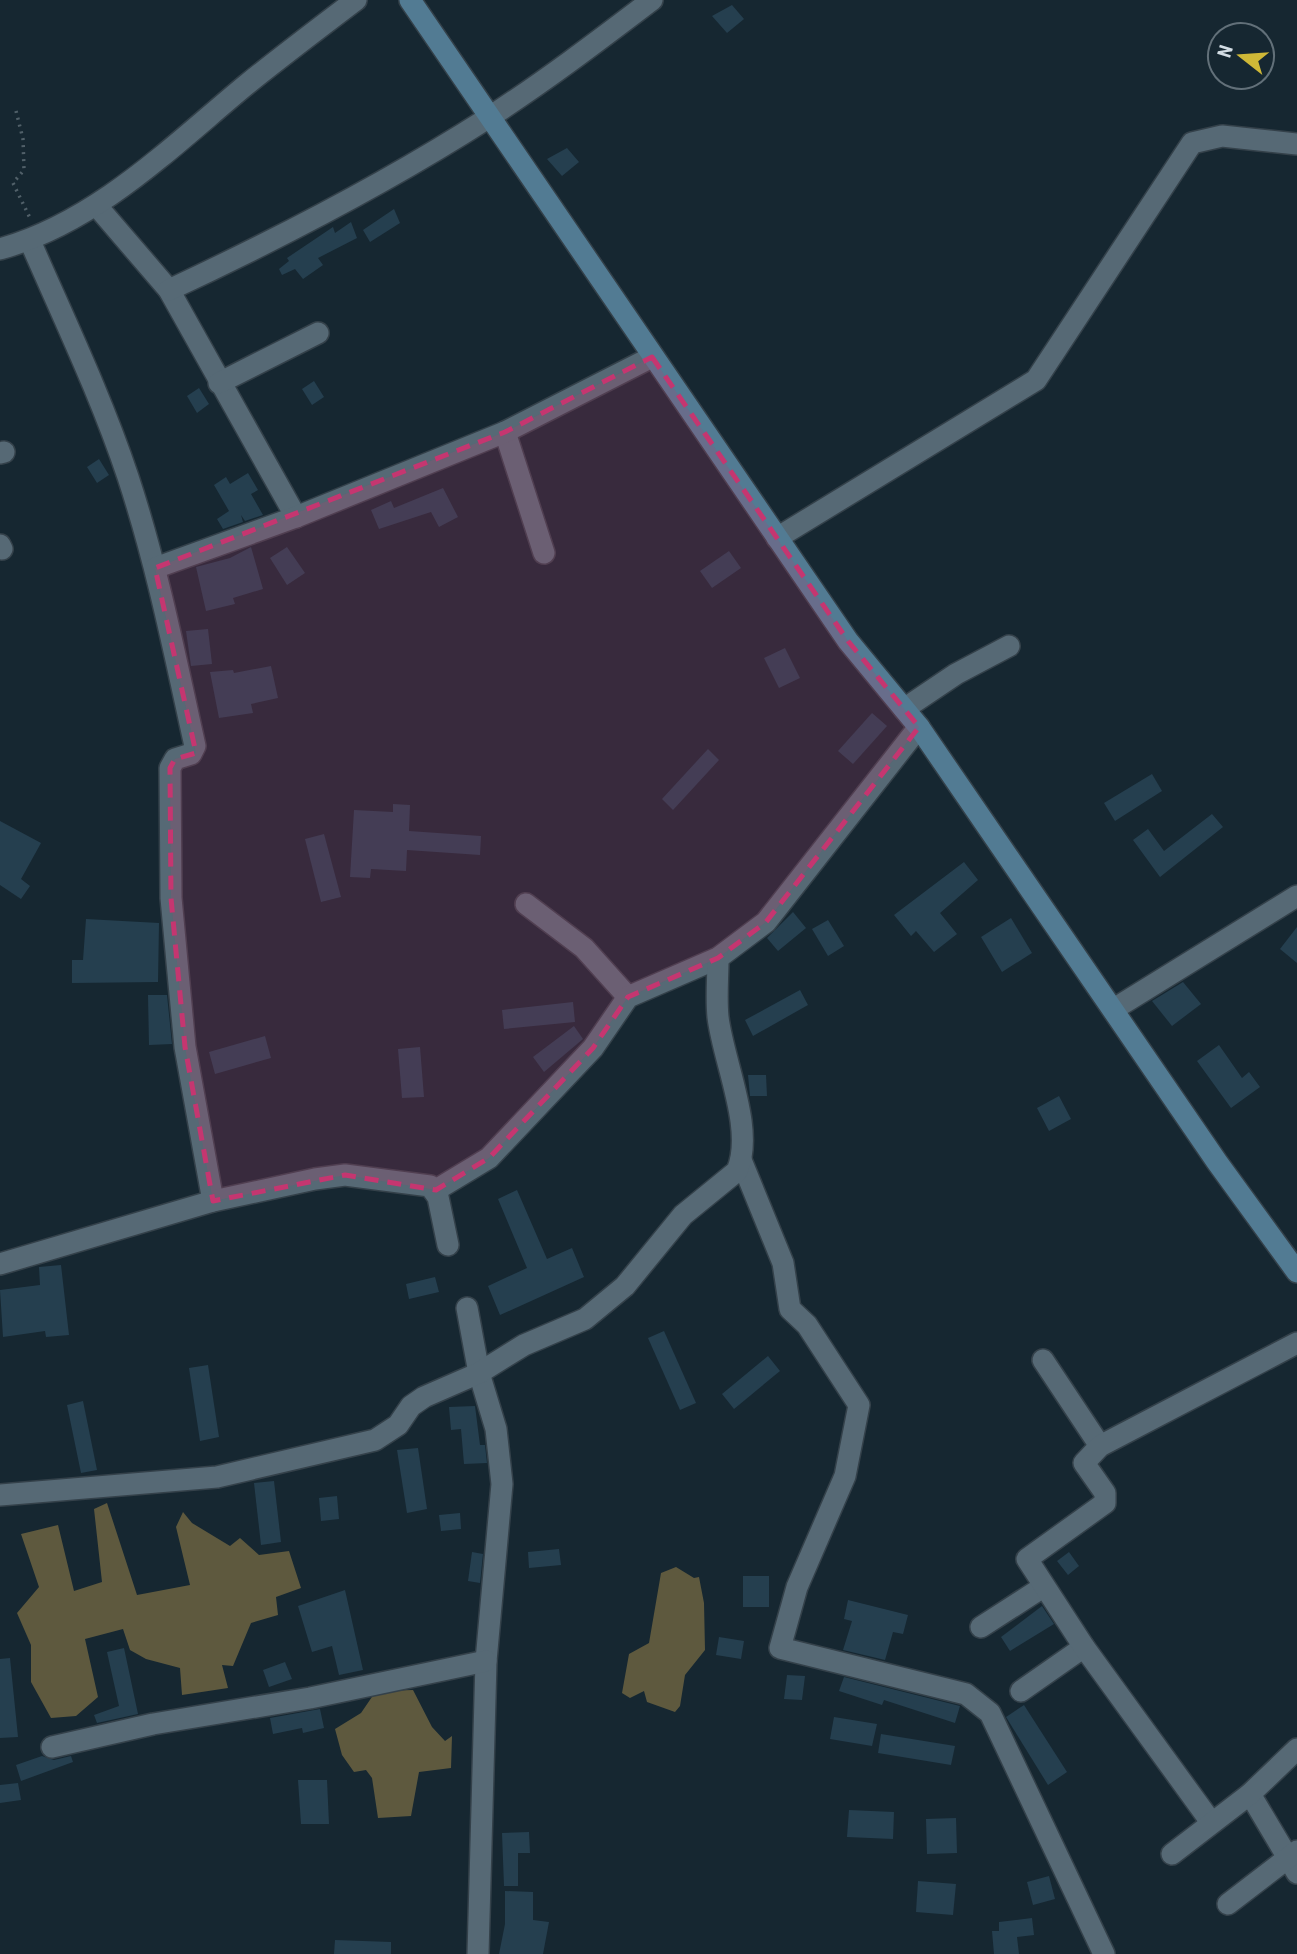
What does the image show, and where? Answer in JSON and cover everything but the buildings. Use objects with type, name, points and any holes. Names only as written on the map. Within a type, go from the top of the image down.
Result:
[{"type":"street","points":[[0,249],[35,238],[96,205],[170,152],[247,85],[356,0]]},
{"type":"street","points":[[410,0],[488,118],[848,641],[919,727],[1217,1162],[1297,1272]]},
{"type":"street","points":[[169,290],[271,243],[359,195],[488,118],[652,0]]},
{"type":"street","points":[[777,538],[1036,380],[1192,143],[1222,136],[1297,144]]},
{"type":"street","points":[[96,205],[169,290],[296,517]]},
{"type":"street","points":[[35,238],[128,478],[155,568],[195,746],[191,754],[175,759],[170,768],[171,898],[185,1047],[213,1201]]},
{"type":"street","points":[[219,383],[318,333]]},
{"type":"street","points":[[155,568],[296,517],[505,432],[652,357]]},
{"type":"street","points":[[505,432],[544,553]]},
{"type":"street","points":[[904,709],[956,674],[1009,646]]},
{"type":"street","points":[[436,1190],[489,1158],[593,1048],[628,997],[718,958],[766,922],[919,727]]},
{"type":"street","points":[[1114,1009],[1297,896]]},
{"type":"street","points":[[526,904],[584,948],[628,997]]},
{"type":"street","points":[[0,1495],[217,1477],[375,1440],[398,1425],[411,1406],[424,1397],[479,1373],[524,1346],[585,1319],[615,1294],[683,1215],[737,1171],[742,1146],[719,1017],[718,958]]},
{"type":"street","points":[[741,1160],[783,1263],[790,1309],[807,1325],[859,1405],[845,1476],[797,1587],[780,1648],[966,1694],[980,1702],[996,1726],[1104,1954]]},
{"type":"street","points":[[0,1264],[213,1201],[330,1176],[379,1178],[430,1186],[436,1190],[447,1245]]},
{"type":"street","points":[[467,1308],[479,1373],[496,1429],[502,1484],[486,1661],[478,1954]]},
{"type":"street","points":[[1211,1822],[1084,1647],[1027,1562],[1028,1556],[1105,1503],[1105,1493],[1084,1463],[1100,1446],[1297,1343]]},
{"type":"street","points":[[1043,1360],[1100,1446]]},
{"type":"street","points":[[981,1627],[1043,1587]]},
{"type":"street","points":[[1021,1691],[1084,1647]]},
{"type":"street","points":[[52,1747],[153,1724],[310,1698],[486,1661]]},
{"type":"street","points":[[1172,1854],[1250,1794],[1297,1749]]},
{"type":"street","points":[[1228,1904],[1294,1861],[1250,1794]]},
{"type":"path","points":[[16,111],[23,139],[24,170],[13,183],[35,238]]},
{"type":"highlighted area","points":[[652,357],[848,641],[919,727],[766,922],[718,958],[628,997],[593,1048],[489,1158],[436,1190],[345,1175],[213,1201],[185,1047],[171,898],[170,768],[175,759],[196,753],[155,568],[505,432]]},
{"type":"shaded area","points":[[107,1503],[137,1595],[190,1585],[176,1527],[183,1512],[192,1523],[230,1546],[240,1538],[259,1555],[289,1551],[301,1588],[276,1597],[278,1615],[251,1623],[233,1666],[222,1665],[228,1688],[182,1695],[180,1668],[146,1659],[130,1650],[123,1629],[85,1639],[98,1697],[76,1716],[51,1718],[31,1682],[31,1645],[17,1613],[39,1587],[21,1534],[58,1525],[74,1591],[102,1582],[94,1509]]},
{"type":"shaded area","points":[[676,1567],[694,1578],[699,1577],[704,1603],[705,1650],[685,1675],[680,1706],[675,1712],[647,1702],[644,1691],[630,1698],[622,1693],[629,1654],[649,1643],[661,1573]]},
{"type":"shaded area","points":[[413,1690],[432,1727],[445,1741],[452,1736],[451,1768],[419,1772],[411,1816],[378,1818],[372,1778],[366,1770],[354,1772],[342,1755],[335,1729],[361,1713],[376,1691]]}]
